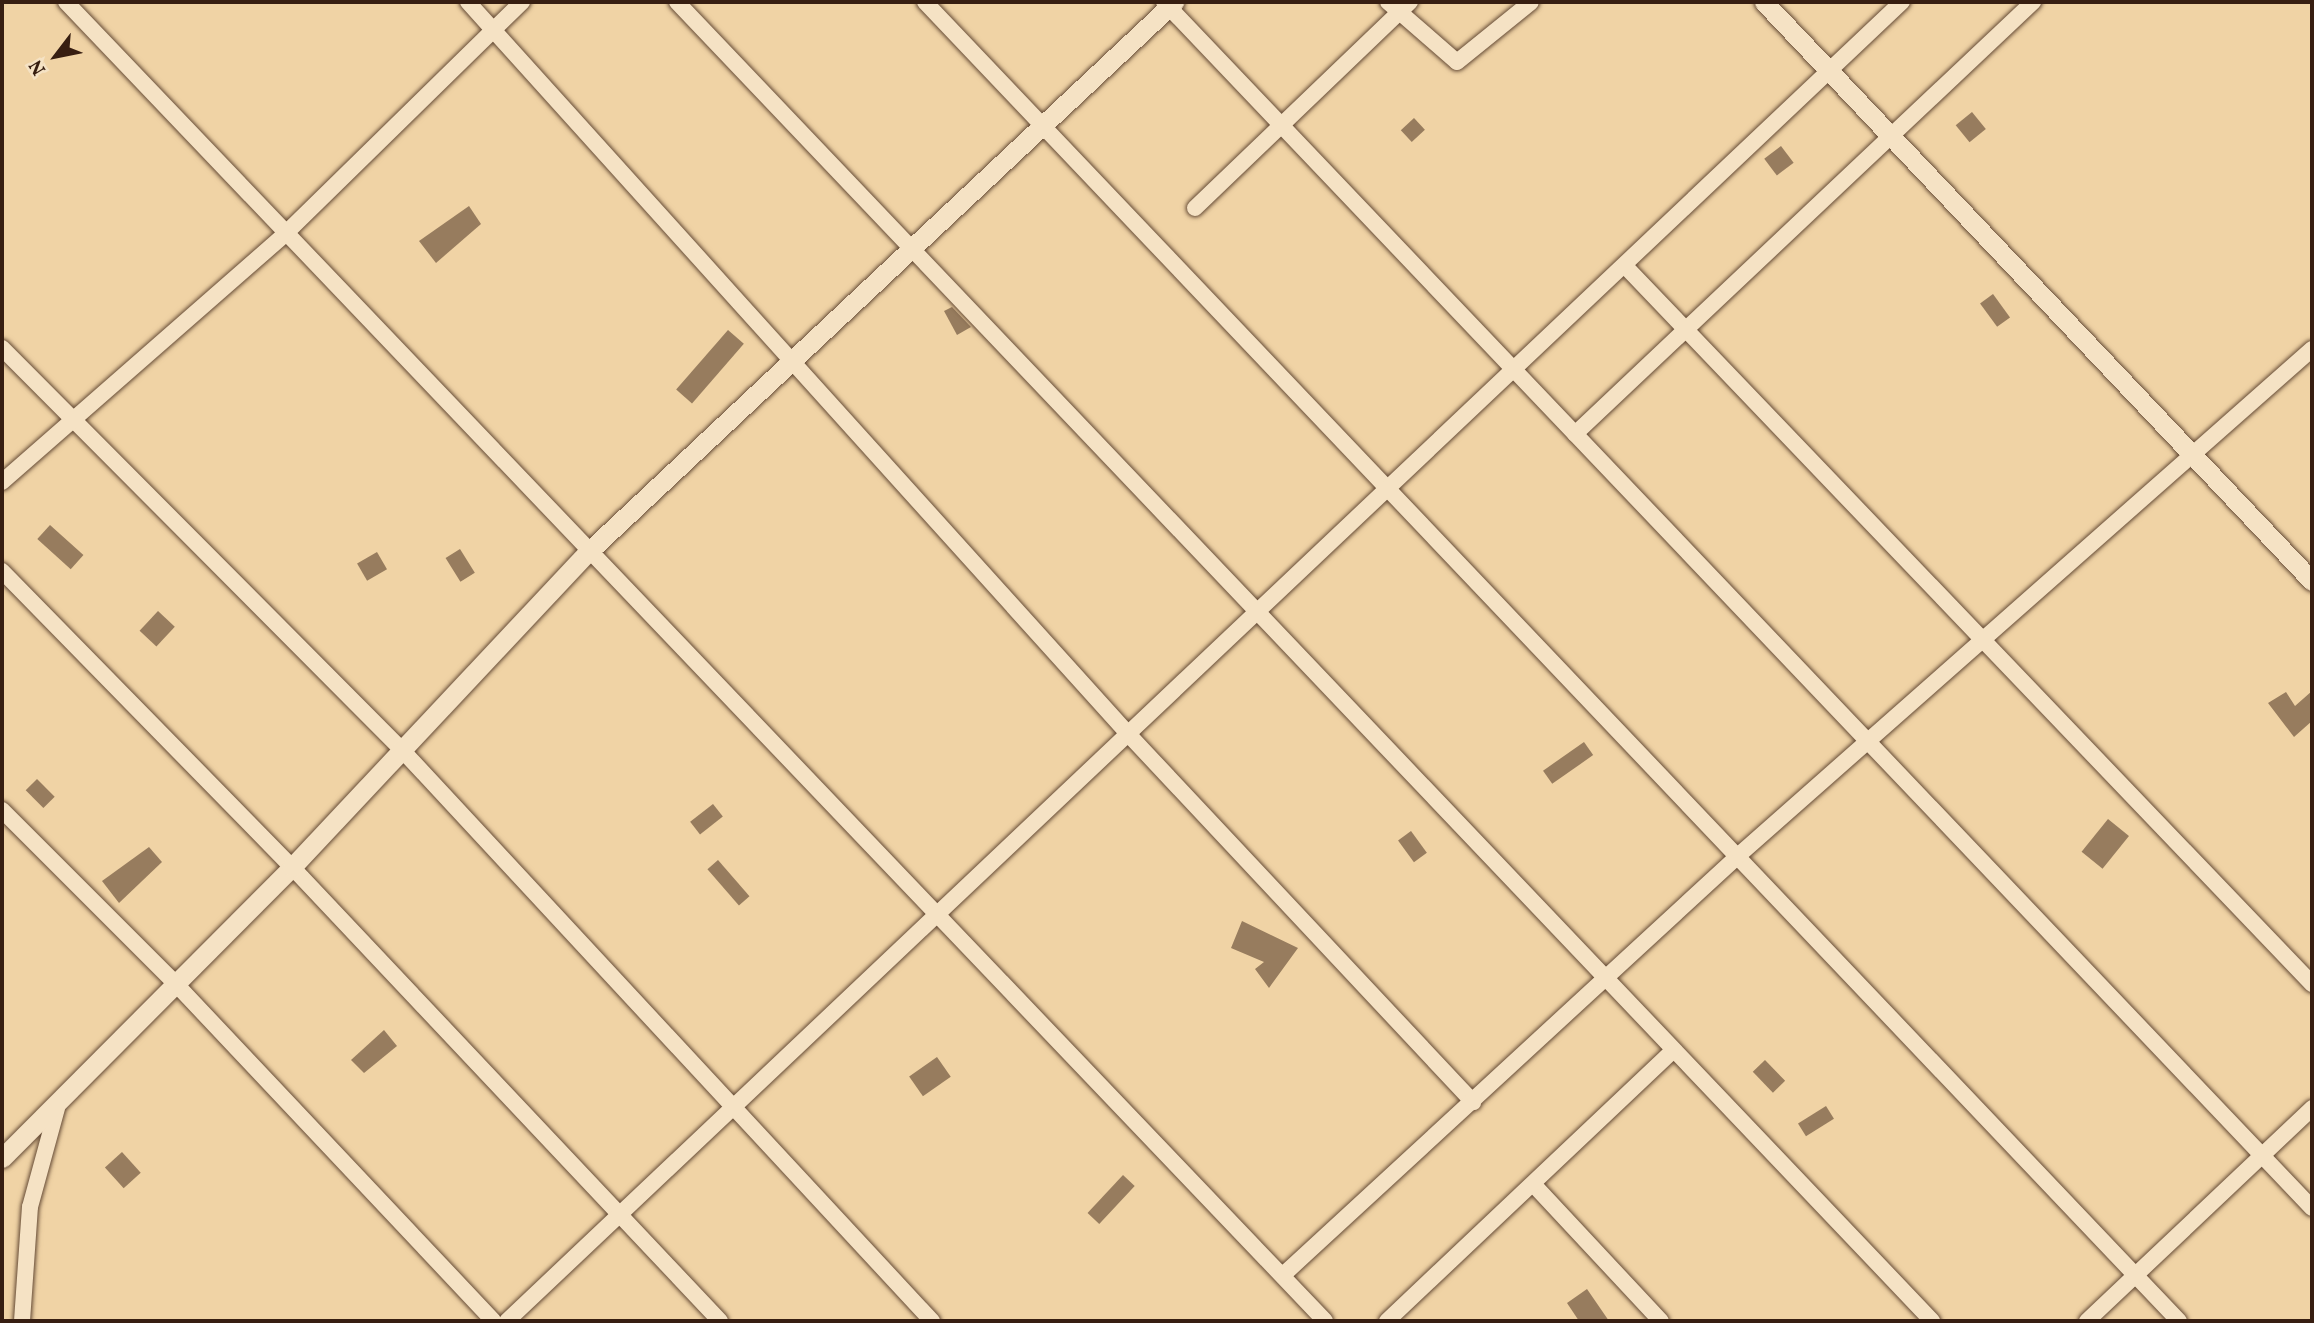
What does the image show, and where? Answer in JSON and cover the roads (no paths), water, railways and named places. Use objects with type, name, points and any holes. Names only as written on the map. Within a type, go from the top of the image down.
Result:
[{"type":"street","points":[[66,2],[586,554],[941,916],[1325,1321]]},
{"type":"street","points":[[468,2],[1130,736],[1473,1102]]},
{"type":"street","points":[[2,482],[69,418],[285,234],[495,32],[522,2]]},
{"type":"street","points":[[677,2],[1932,1321]]},
{"type":"street","points":[[925,2],[1391,486],[2179,1321]]},
{"type":"street","points":[[1195,208],[1399,5],[1457,62],[1531,2]]},
{"type":"street","points":[[1764,2],[2312,581]]},
{"type":"street","points":[[507,1321],[941,916],[1258,611],[1902,2]]},
{"type":"street","points":[[1575,434],[2034,2]]},
{"type":"street","points":[[2,1158],[57,1108],[292,867],[586,554],[1169,4],[2312,1208]]},
{"type":"street","points":[[1625,266],[2312,984]]},
{"type":"street","points":[[2,348],[403,751],[932,1321]]},
{"type":"street","points":[[1283,1275],[1740,854],[2312,349]]},
{"type":"street","points":[[2,571],[292,867],[720,1321]]},
{"type":"street","points":[[2,810],[176,983],[493,1321]]},
{"type":"street","points":[[1387,1321],[1673,1051]]},
{"type":"street","points":[[22,1321],[30,1207],[57,1108]]},
{"type":"street","points":[[2087,1321],[2312,1108]]},
{"type":"street","points":[[1534,1185],[1661,1321]]}]
